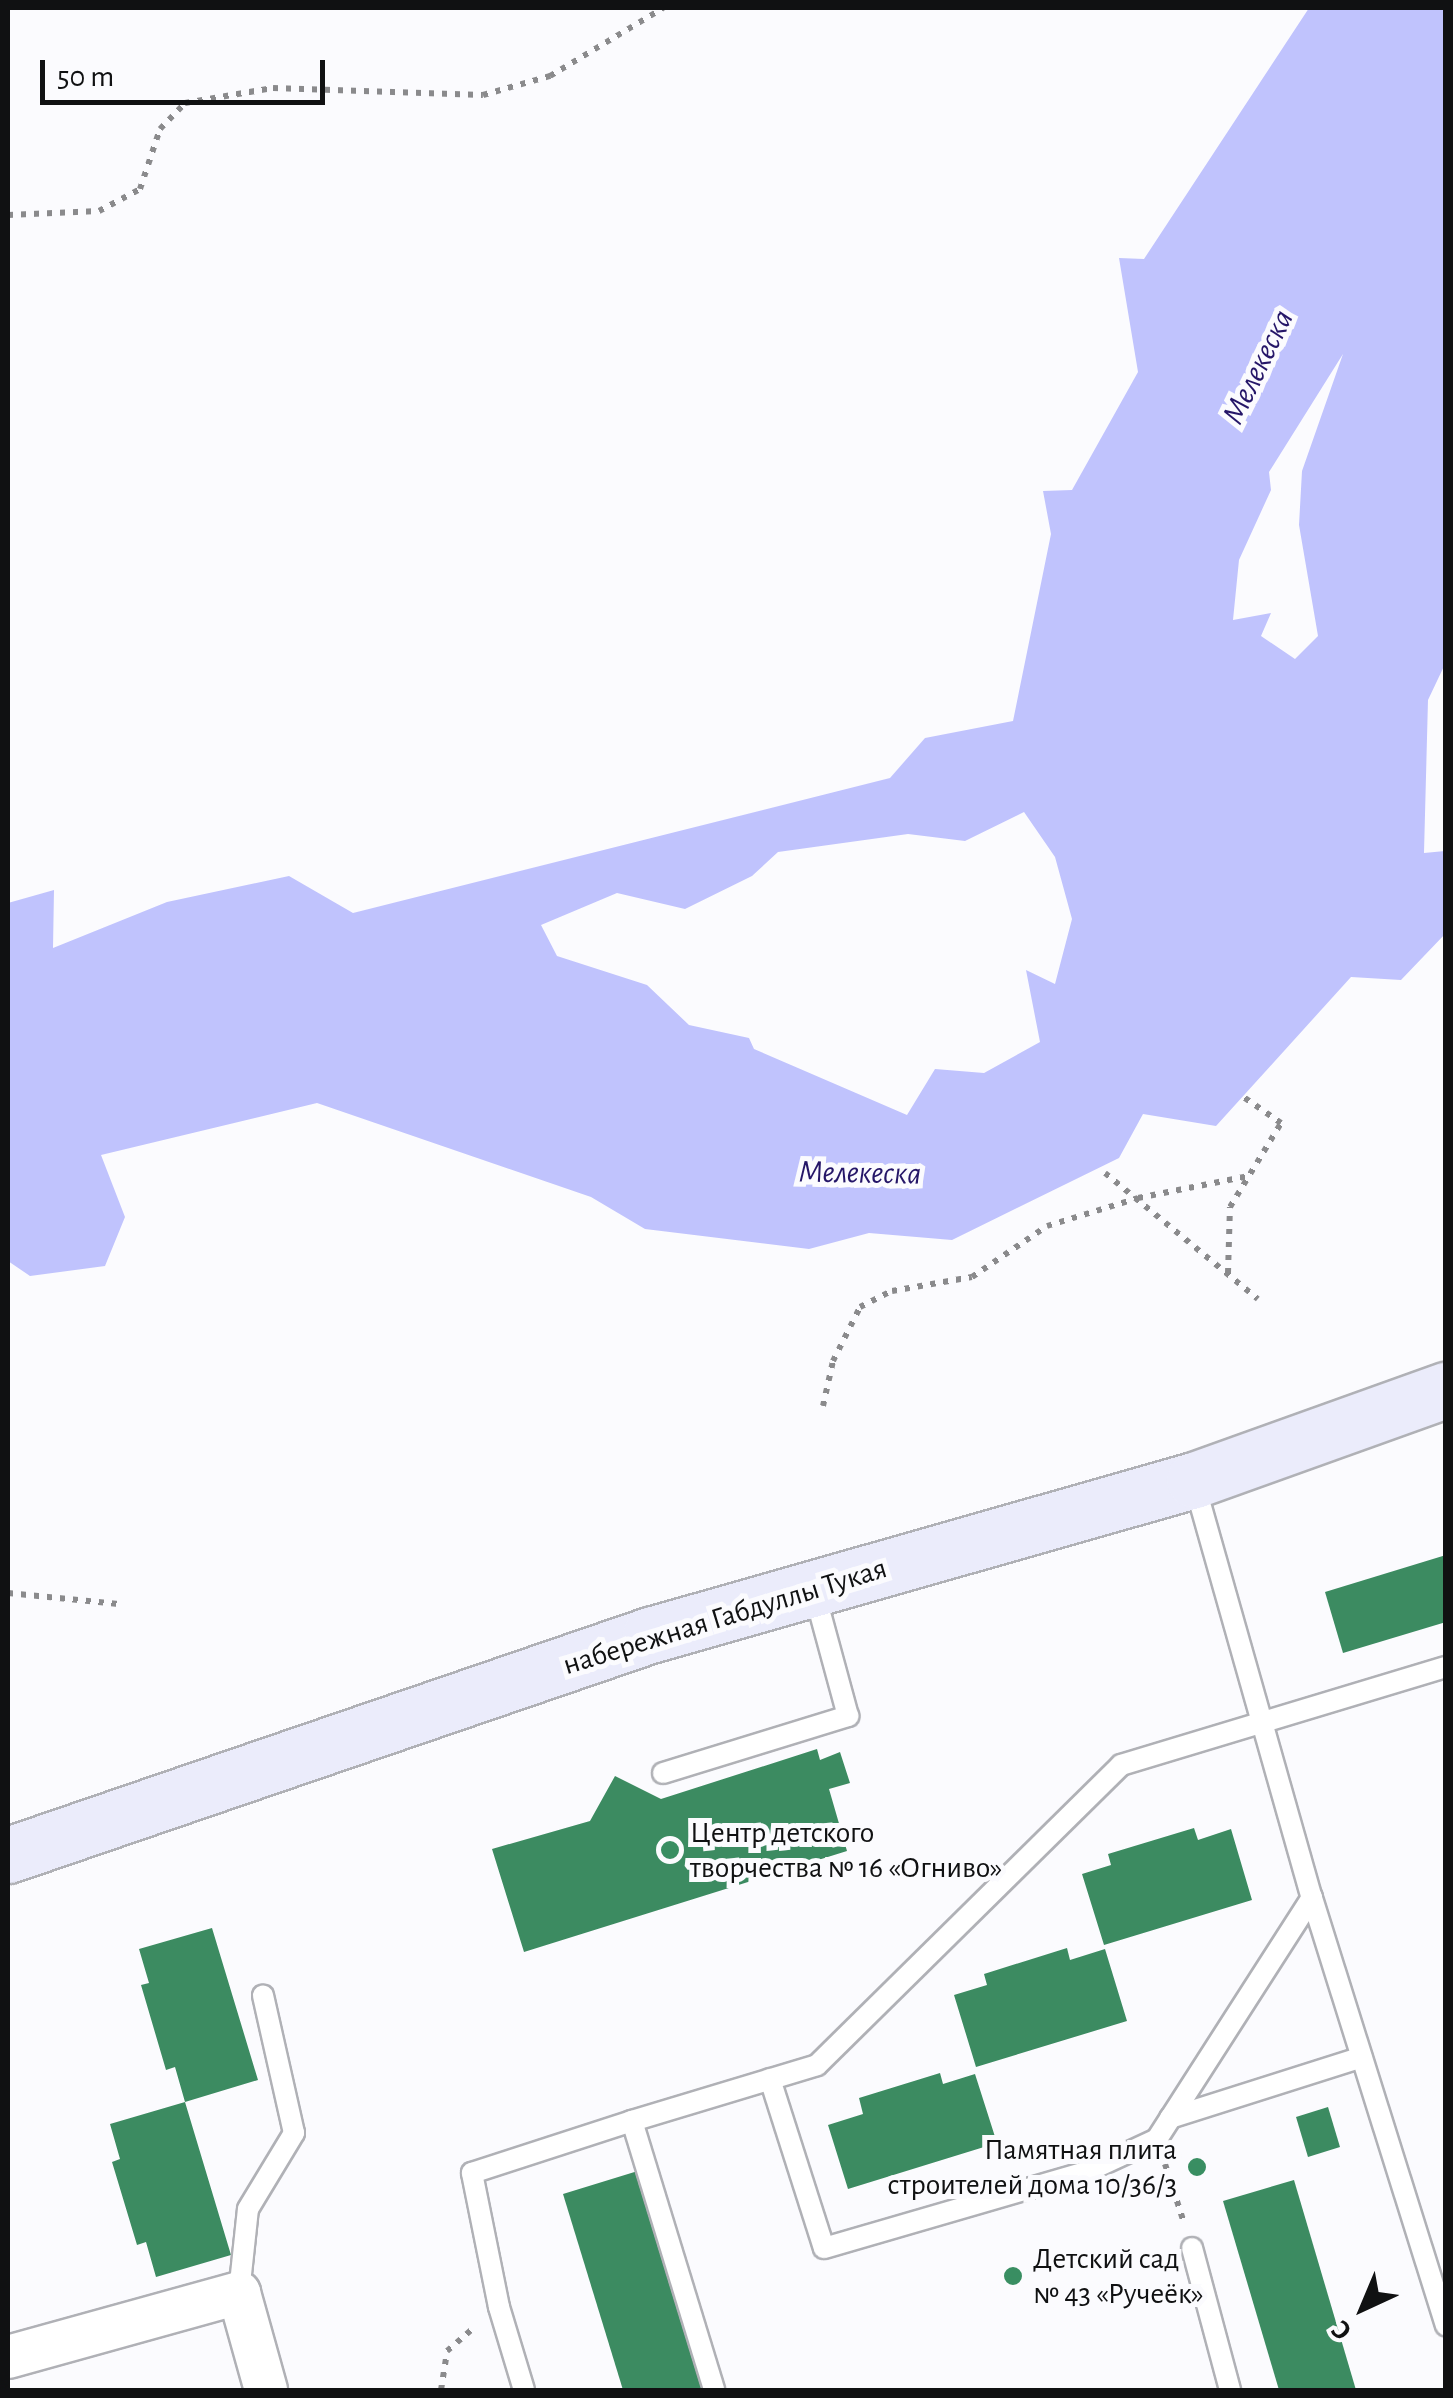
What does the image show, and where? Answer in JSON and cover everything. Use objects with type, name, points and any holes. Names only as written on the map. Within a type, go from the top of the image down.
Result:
[{"type":"main road","name":"набережная Габдуллы Тукая","points":[[8,1856],[650,1636],[1194,1480],[1446,1390]]},
{"type":"street","points":[[8,2357],[239,2292],[266,2390]]},
{"type":"lane","points":[[1194,1480],[1312,1898],[1446,2326]]},
{"type":"lane","points":[[663,1773],[848,1716],[814,1589]]},
{"type":"lane","points":[[524,2390],[499,2307],[472,2173],[817,2065],[1121,1765],[1262,1719],[1446,1667]]},
{"type":"lane","points":[[770,2079],[824,2248],[1086,2172],[1156,2139],[1312,1898]]},
{"type":"lane","points":[[239,2292],[248,2210],[294,2133],[263,1995]]},
{"type":"lane","points":[[1170,2118],[1362,2057]]},
{"type":"lane","points":[[632,2120],[714,2390]]},
{"type":"lane","points":[[1192,2248],[1230,2390]]},
{"type":"path","points":[[8,215],[100,211],[140,189],[160,130],[185,103],[272,88],[483,95],[550,76],[663,8]]},
{"type":"path","points":[[1228,1273],[1230,1207],[1282,1123],[1242,1096]]},
{"type":"path","points":[[1105,1173],[1258,1299]]},
{"type":"path","points":[[822,1406],[833,1362],[860,1306],[892,1292],[972,1277],[1047,1226],[1138,1198],[1249,1176]]},
{"type":"path","points":[[8,1594],[118,1604]]},
{"type":"path","points":[[1156,2139],[1192,2248]]},
{"type":"path","points":[[441,2390],[446,2350],[499,2307]]},
{"type":"water","name":"Мелекеска","points":[[1309,8],[1445,8],[1446,662],[1428,700],[1424,853],[1445,851],[1446,933],[1401,980],[1351,977],[1216,1126],[1143,1114],[1119,1158],[952,1240],[869,1233],[809,1249],[645,1229],[591,1197],[317,1103],[101,1155],[125,1217],[105,1266],[30,1276],[8,1261],[8,903],[54,890],[53,948],[167,902],[289,876],[353,913],[890,778],[925,738],[1013,721],[1051,534],[1043,491],[1072,490],[1138,372],[1119,258],[1144,259]],"holes":[[[1343,354],[1302,471],[1299,525],[1318,636],[1295,659],[1261,636],[1271,613],[1233,620],[1239,560],[1271,490],[1269,472]],[[1024,812],[1055,857],[1072,919],[1055,984],[1026,970],[1040,1042],[984,1073],[935,1069],[907,1115],[754,1049],[749,1038],[689,1025],[647,985],[557,956],[541,925],[617,893],[685,909],[752,876],[778,852],[908,834],[965,841]]]},
{"type":"building","points":[[1446,1555],[1446,1622],[1343,1653],[1325,1592]]},
{"type":"building","name":"Центр детского творчества № 16 «Огниво»","points":[[817,1749],[820,1760],[840,1752],[850,1783],[829,1789],[847,1851],[524,1952],[492,1849],[590,1821],[615,1776],[661,1799]]},
{"type":"building","points":[[1194,1828],[1198,1840],[1231,1829],[1252,1900],[1104,1945],[1082,1874],[1111,1865],[1108,1854]]},
{"type":"building","points":[[212,1928],[258,2080],[185,2102],[175,2067],[166,2070],[141,1985],[149,1983],[139,1949]]},
{"type":"building","points":[[1067,1948],[1070,1960],[1105,1949],[1127,2021],[976,2067],[954,1995],[987,1985],[984,1974]]},
{"type":"building","points":[[940,2073],[943,2084],[975,2074],[997,2143],[848,2189],[828,2125],[863,2114],[859,2098]]},
{"type":"building","points":[[185,2102],[231,2255],[156,2277],[146,2242],[137,2245],[112,2162],[120,2159],[110,2124]]},
{"type":"building","points":[[1328,2107],[1340,2147],[1308,2157],[1296,2117]]},
{"type":"building","points":[[641,2170],[708,2390],[623,2390],[563,2194]]},
{"type":"building","points":[[1294,2180],[1356,2390],[1279,2390],[1223,2201]]},
{"type":"place","name":"Центр детского творчества № 16 «Огниво»","points":[[670,1850]]},
{"type":"place","name":"Памятная плита строителей дома 10/36/3","points":[[1197,2167]]},
{"type":"place","name":"Детский сад № 43 «Ручеёк»","points":[[1013,2276]]}]
